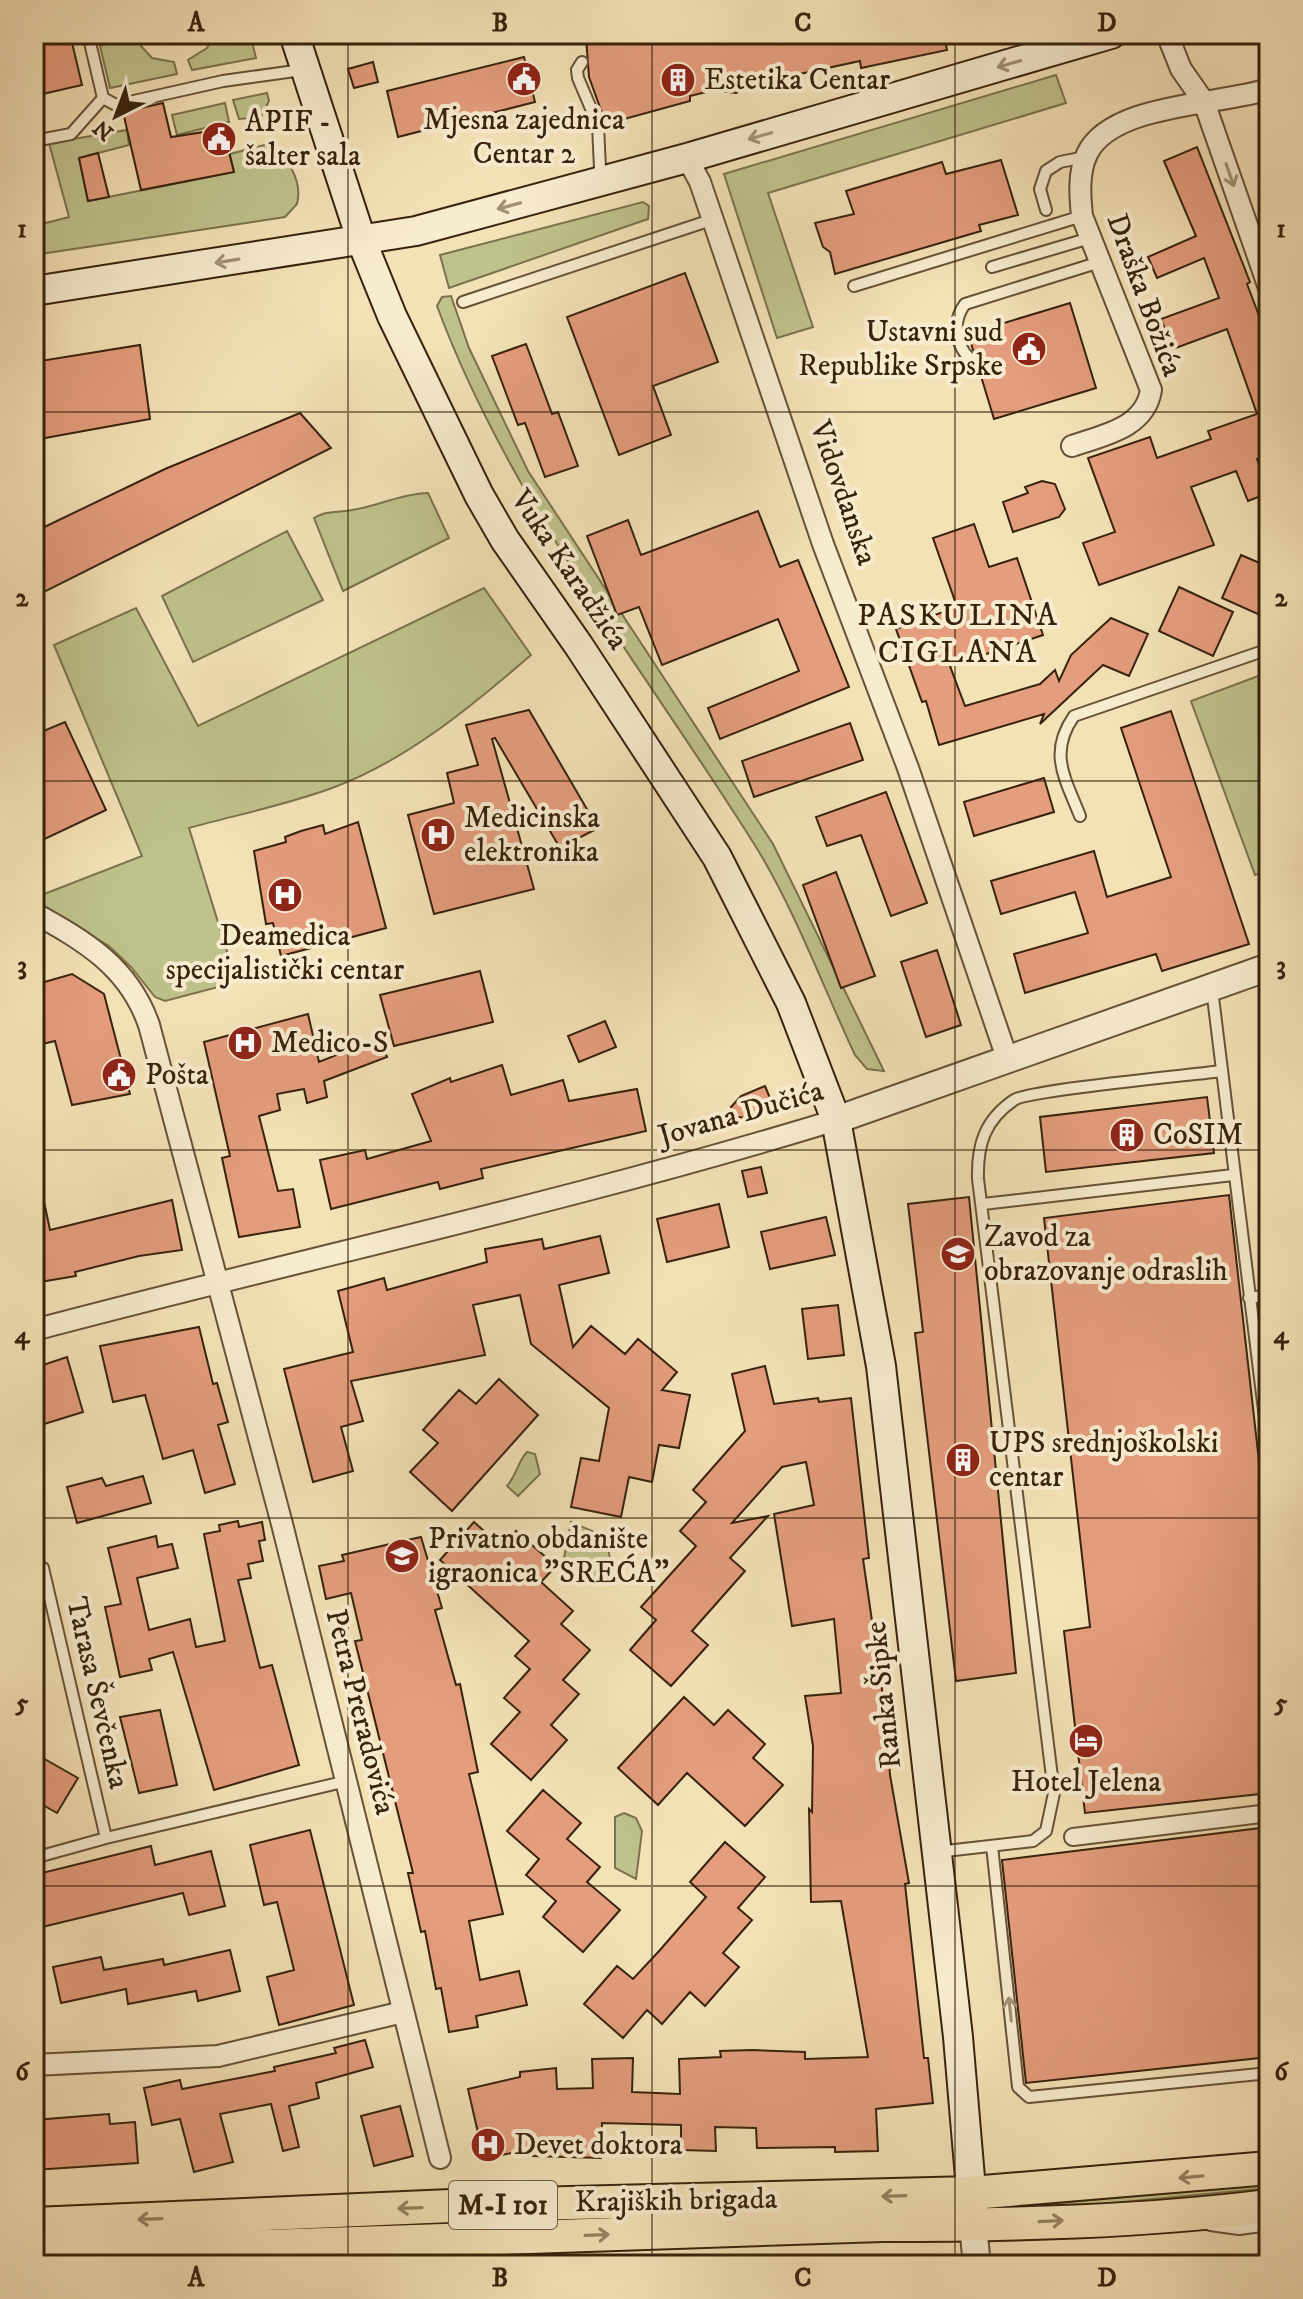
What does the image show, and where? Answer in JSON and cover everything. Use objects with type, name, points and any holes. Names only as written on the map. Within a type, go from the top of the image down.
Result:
[{"type":"main road","name":"Vuka Karadžića","points":[[294,34],[303,70],[362,242],[392,316],[505,540],[588,658],[717,857],[791,1003],[836,1120]]},
{"type":"main road","points":[[34,291],[362,242],[416,231],[687,158],[1111,34]]},
{"type":"main road","name":"Ranka Šipke","points":[[836,1120],[881,1366],[936,1852],[973,2226]]},
{"type":"main road","name":"Krajiških brigada","points":[[34,2224],[451,2206],[972,2193],[1269,2168]]},
{"type":"main road","name":"Krajiških brigada","points":[[34,2254],[882,2225],[973,2226],[1169,2216],[1269,2206]]},
{"type":"street","points":[[1167,34],[1181,69],[1204,102],[1269,288]]},
{"type":"street","points":[[1085,157],[1095,141],[1119,126],[1165,109],[1239,98],[1269,89]]},
{"type":"street","name":"Draška Božića","points":[[1072,446],[1141,417],[1148,407],[1151,390],[1082,216],[1080,193],[1085,157]]},
{"type":"street","name":"Vidovdanska","points":[[687,158],[823,544],[908,768],[1007,1058]]},
{"type":"street","points":[[34,913],[107,959],[130,983],[138,997],[149,1025],[218,1281]]},
{"type":"street","name":"Jovana Dučića","points":[[34,1330],[218,1281],[604,1187],[836,1120],[1269,967]]},
{"type":"street","name":"Petra Preradovića","points":[[218,1281],[440,2158]]},
{"type":"street","points":[[1073,1837],[1269,1813]]},
{"type":"street","points":[[34,2065],[218,2056],[403,2012]]},
{"type":"street","name":"Ranka Šipke","points":[[973,2226],[977,2265]]},
{"type":"street","points":[[381,2265],[405,2241]]},
{"type":"lane","points":[[88,34],[103,98]]},
{"type":"lane","points":[[582,62],[577,74],[592,105],[598,137],[599,172],[590,185]]},
{"type":"lane","points":[[103,98],[121,104],[223,81],[303,70]]},
{"type":"lane","points":[[34,141],[71,134],[103,98]]},
{"type":"lane","points":[[1046,210],[1040,189],[1046,171],[1060,162],[1085,157]]},
{"type":"lane","points":[[854,286],[1082,216]]},
{"type":"lane","points":[[463,302],[711,220]]},
{"type":"lane","points":[[992,267],[1090,238]]},
{"type":"lane","points":[[978,365],[965,353],[956,331],[956,316],[965,304],[1100,262]]},
{"type":"lane","points":[[1080,816],[1059,764],[1061,734],[1074,716],[1269,649]]},
{"type":"lane","points":[[1212,989],[1269,1451]]},
{"type":"lane","points":[[936,1852],[1033,1841],[1046,1831],[1054,1793],[978,1179],[980,1141],[989,1121],[1017,1097],[1222,1071]]},
{"type":"lane","points":[[983,1204],[1233,1175]]},
{"type":"lane","points":[[1249,1298],[1269,1295]]},
{"type":"lane","name":"Tarasa Ševčenka","points":[[34,1570],[43,1568],[106,1838]]},
{"type":"lane","name":"Tarasa Ševčenka","points":[[34,1858],[347,1781]]},
{"type":"lane","points":[[992,1846],[1018,2087],[1029,2097],[1269,2073]]},
{"type":"lane","points":[[1169,2216],[1239,2229],[1269,2225]]},
{"type":"green space","points":[[215,34],[250,34],[256,58],[192,70],[188,60],[207,48]]},
{"type":"green space","points":[[132,36],[152,58],[174,62],[177,74],[110,88],[100,46]]},
{"type":"green space","points":[[1056,75],[1066,103],[768,193],[813,327],[777,338],[724,174]]},
{"type":"green space","points":[[267,93],[269,101],[261,117],[239,119],[233,100]]},
{"type":"green space","points":[[225,103],[229,122],[177,135],[172,115]]},
{"type":"green space","points":[[127,130],[129,145],[79,158],[88,201],[234,172],[230,154],[268,144],[292,170],[298,186],[297,204],[285,217],[34,255],[34,226],[69,217],[49,143]]},
{"type":"green space","points":[[643,202],[649,206],[648,219],[449,288],[440,255]]},
{"type":"green space","points":[[451,296],[469,348],[528,471],[773,844],[884,1071],[867,1069],[855,1055],[796,923],[756,847],[583,584],[502,449],[467,379],[437,306],[442,297]]},
{"type":"green space","points":[[428,493],[449,538],[343,591],[314,518]]},
{"type":"green space","points":[[287,531],[323,600],[193,662],[162,596]]},
{"type":"green space","points":[[484,588],[531,655],[485,694],[412,748],[359,777],[297,800],[189,828],[233,971],[226,985],[165,1001],[155,997],[109,946],[34,902],[34,898],[142,856],[54,645],[136,608],[198,726]]},
{"type":"green space","points":[[1269,672],[1269,870],[1255,875],[1191,701]]},
{"type":"green space","points":[[527,1452],[535,1454],[540,1474],[518,1496],[507,1486]]},
{"type":"green space","points":[[571,1522],[606,1537],[610,1559],[604,1577],[582,1579],[564,1558]]},
{"type":"green space","points":[[624,1813],[636,1818],[642,1831],[636,1879],[615,1868],[615,1817]]},
{"type":"green space","points":[[1269,2183],[1269,2188],[1061,2208],[1055,2206],[1057,2203]]},
{"type":"building","points":[[34,34],[70,34],[82,85],[34,96]]},
{"type":"building","name":"Estetika Centar","points":[[604,34],[944,34],[947,50],[861,68],[860,61],[758,83],[736,93],[714,90],[690,96],[690,101],[606,124],[589,77],[586,37]]},
{"type":"building","points":[[524,57],[535,102],[398,137],[387,91]]},
{"type":"building","points":[[373,62],[378,82],[354,88],[348,69]]},
{"type":"building","points":[[163,103],[171,137],[223,129],[234,172],[141,190],[123,112]]},
{"type":"building","points":[[1197,147],[1250,282],[1247,284],[1269,342],[1269,456],[1257,459],[1269,493],[1248,501],[1236,471],[1191,487],[1214,545],[1099,585],[1083,543],[1115,532],[1088,458],[1150,437],[1157,458],[1211,439],[1208,431],[1257,414],[1227,329],[1173,349],[1161,319],[1219,298],[1204,258],[1157,278],[1148,257],[1196,236],[1164,161]]},
{"type":"building","points":[[98,153],[109,197],[88,201],[79,158]]},
{"type":"building","points":[[1001,160],[1018,215],[979,225],[981,231],[835,274],[830,252],[823,247],[815,223],[854,214],[846,191],[942,162],[946,174]]},
{"type":"building","points":[[685,273],[718,362],[653,386],[671,435],[619,455],[567,317]]},
{"type":"building","name":"Ustavni sud Republike Srpske","points":[[1070,303],[1096,388],[994,419],[980,373],[986,363],[973,350],[968,334]]},
{"type":"building","points":[[526,344],[552,414],[558,412],[578,466],[545,477],[525,423],[518,425],[492,356]]},
{"type":"building","points":[[140,345],[150,419],[34,440],[34,362]]},
{"type":"building","points":[[300,413],[331,448],[34,597],[34,532],[165,469]]},
{"type":"building","points":[[1042,481],[1055,484],[1065,509],[1059,517],[1013,532],[1003,502],[1028,493],[1025,487]]},
{"type":"building","points":[[758,511],[780,567],[798,560],[849,687],[720,739],[708,708],[799,671],[778,619],[662,665],[639,607],[617,615],[587,536],[628,520],[641,555]]},
{"type":"building","points":[[974,524],[989,567],[1017,558],[1043,635],[950,666],[965,706],[1040,684],[1055,670],[1059,681],[1071,655],[1111,618],[1148,634],[1129,676],[1103,665],[1040,724],[1044,714],[939,745],[926,701],[922,702],[896,629],[957,607],[933,538]]},
{"type":"building","points":[[1241,555],[1269,567],[1269,619],[1222,598]]},
{"type":"building","points":[[1179,587],[1233,612],[1213,656],[1159,631]]},
{"type":"building","points":[[529,710],[598,828],[560,848],[495,738],[492,739],[534,889],[434,914],[408,815],[454,803],[447,773],[478,765],[466,725]]},
{"type":"building","points":[[1171,711],[1249,944],[1162,971],[1156,954],[1025,993],[1014,954],[1088,933],[1075,892],[1001,914],[991,881],[1094,851],[1107,897],[1171,877],[1121,728]]},
{"type":"building","points":[[65,722],[106,810],[34,844],[34,802],[44,797],[34,775],[34,735]]},
{"type":"building","points":[[850,723],[863,760],[754,797],[742,761]]},
{"type":"building","points":[[1044,778],[1054,812],[974,836],[964,802]]},
{"type":"building","points":[[886,792],[927,903],[891,916],[861,835],[827,846],[816,817]]},
{"type":"building","name":"Deamedica specijalistički centar","points":[[358,822],[386,928],[281,956],[273,923],[266,924],[254,851],[286,842],[285,837],[301,831],[323,825],[325,834]]},
{"type":"building","points":[[836,872],[875,976],[841,988],[803,885]]},
{"type":"building","points":[[937,950],[961,1025],[926,1037],[901,962]]},
{"type":"building","points":[[480,971],[493,1022],[394,1046],[380,995]]},
{"type":"building","points":[[72,974],[104,994],[130,1094],[72,1105],[55,1041],[34,1046],[34,985]]},
{"type":"building","points":[[308,1014],[319,1062],[379,1038],[387,1057],[324,1081],[327,1097],[307,1103],[304,1089],[277,1094],[280,1110],[259,1116],[278,1191],[293,1189],[300,1227],[239,1237],[222,1158],[230,1156],[204,1042]]},
{"type":"building","points":[[605,1021],[616,1047],[579,1062],[568,1036]]},
{"type":"building","points":[[502,1065],[511,1095],[563,1080],[569,1101],[637,1089],[646,1131],[481,1169],[483,1178],[440,1189],[438,1182],[331,1209],[320,1160],[365,1150],[367,1159],[431,1141],[412,1094],[450,1078],[451,1082]]},
{"type":"building","points":[[765,1086],[774,1108],[749,1118],[735,1117],[731,1107],[741,1096]]},
{"type":"building","name":"CoSIM","points":[[1207,1097],[1214,1153],[1046,1172],[1040,1117]]},
{"type":"building","points":[[761,1167],[767,1193],[748,1197],[742,1171]]},
{"type":"building","points":[[34,1192],[42,1192],[50,1230],[172,1200],[182,1250],[139,1256],[75,1272],[76,1276],[34,1283]]},
{"type":"building","points":[[1229,1195],[1269,1550],[1269,1793],[1085,1813],[1064,1631],[1090,1627],[1044,1218]]},
{"type":"building","name":"UPS srednjoškolski centar","points":[[969,1197],[1016,1673],[956,1681],[915,1333],[923,1332],[908,1204]]},
{"type":"building","points":[[719,1204],[729,1247],[667,1262],[657,1219]]},
{"type":"building","points":[[826,1217],[835,1255],[770,1269],[761,1232]]},
{"type":"building","points":[[600,1236],[609,1273],[559,1285],[573,1347],[591,1326],[625,1354],[638,1339],[677,1372],[662,1390],[690,1395],[679,1448],[659,1445],[652,1482],[629,1477],[621,1517],[571,1507],[581,1458],[599,1461],[609,1408],[531,1344],[520,1295],[473,1305],[485,1355],[351,1381],[363,1421],[341,1427],[353,1471],[313,1482],[284,1369],[353,1352],[338,1291],[384,1278],[387,1290],[487,1262],[485,1249],[542,1239],[544,1249]]},
{"type":"building","points":[[838,1305],[844,1355],[808,1359],[802,1309]]},
{"type":"building","points":[[199,1327],[213,1384],[217,1383],[228,1422],[218,1425],[235,1484],[205,1493],[193,1450],[163,1459],[145,1395],[113,1402],[100,1346]]},
{"type":"building","points":[[67,1357],[83,1412],[41,1425],[34,1403],[34,1368]]},
{"type":"building","points":[[765,1366],[774,1404],[818,1398],[819,1402],[851,1398],[869,1558],[863,1559],[886,1717],[890,1775],[909,1883],[905,1884],[924,2058],[928,2058],[933,2103],[876,2109],[878,2151],[835,2152],[835,2147],[757,2148],[756,2128],[715,2127],[716,2151],[681,2150],[681,2125],[602,2123],[601,2158],[533,2156],[534,2148],[484,2159],[468,2089],[520,2077],[520,2072],[556,2068],[557,2089],[593,2088],[592,2059],[633,2058],[632,2092],[680,2094],[679,2059],[721,2057],[720,2051],[752,2050],[805,2052],[805,2059],[868,2057],[841,1901],[811,1902],[809,1809],[812,1812],[813,1746],[805,1696],[841,1693],[834,1619],[792,1626],[774,1514],[814,1505],[806,1462],[782,1467],[732,1523],[768,1516],[730,1558],[745,1571],[692,1631],[708,1645],[671,1686],[630,1650],[656,1620],[641,1607],[696,1546],[680,1531],[706,1502],[693,1490],[745,1431],[732,1374]]},
{"type":"building","points":[[499,1379],[538,1415],[452,1511],[410,1472],[438,1443],[423,1430],[459,1390],[476,1404]]},
{"type":"building","points":[[143,1476],[151,1503],[77,1523],[67,1487],[102,1478],[106,1486]]},
{"type":"building","points":[[238,1521],[239,1527],[262,1522],[265,1540],[259,1541],[263,1561],[248,1564],[251,1578],[238,1580],[260,1668],[272,1665],[299,1765],[214,1790],[173,1652],[149,1659],[152,1670],[120,1677],[105,1607],[121,1604],[108,1548],[156,1536],[158,1547],[172,1544],[178,1568],[137,1578],[149,1630],[190,1619],[196,1647],[225,1641],[204,1534],[220,1531],[219,1525]]},
{"type":"building","points":[[474,1522],[502,1547],[516,1531],[556,1566],[541,1582],[573,1611],[561,1624],[590,1650],[563,1680],[579,1694],[551,1725],[567,1740],[531,1780],[491,1744],[520,1712],[504,1698],[530,1669],[515,1656],[529,1641],[440,1560]]},
{"type":"building","points":[[421,1537],[442,1608],[435,1610],[456,1685],[460,1684],[478,1772],[469,1774],[503,1914],[469,1921],[480,1980],[519,1971],[527,2005],[476,2016],[478,2027],[449,2032],[441,1988],[436,1989],[425,1931],[421,1932],[408,1873],[413,1873],[355,1641],[362,1640],[351,1593],[326,1599],[319,1566],[344,1561],[342,1555]]},
{"type":"building","points":[[684,1697],[714,1725],[728,1710],[765,1744],[753,1758],[783,1785],[745,1826],[687,1773],[658,1805],[618,1768]]},
{"type":"building","points":[[160,1710],[177,1785],[139,1793],[120,1717]]},
{"type":"building","points":[[34,1753],[78,1778],[57,1813],[34,1800]]},
{"type":"building","points":[[543,1790],[581,1823],[567,1839],[600,1867],[587,1882],[620,1910],[583,1952],[543,1917],[556,1901],[526,1875],[539,1859],[507,1831]]},
{"type":"building","points":[[1269,1827],[1269,2057],[1026,2083],[1002,1860]]},
{"type":"building","points":[[310,1830],[354,2005],[279,2025],[267,1977],[294,1970],[277,1902],[264,1905],[250,1845]]},
{"type":"building","points":[[725,1842],[765,1877],[738,1908],[752,1920],[723,1953],[739,1967],[705,2006],[690,1992],[662,2024],[647,2010],[623,2038],[584,2004],[617,1966],[633,1979],[660,1950],[706,1897],[690,1882]]},
{"type":"building","points":[[151,1846],[155,1865],[211,1851],[225,1906],[189,1915],[183,1893],[34,1929],[34,1875]]},
{"type":"building","points":[[230,1950],[240,1991],[198,2001],[196,1991],[128,2004],[126,1989],[61,2003],[53,1967],[101,1957],[104,1970],[163,1959],[164,1965]]},
{"type":"building","points":[[365,2040],[373,2067],[316,2083],[319,2098],[289,2106],[299,2147],[283,2151],[271,2104],[220,2114],[233,2162],[194,2172],[180,2119],[152,2125],[144,2088],[180,2080],[182,2089],[275,2071],[274,2067],[336,2053],[334,2048]]},
{"type":"building","points":[[400,2106],[413,2156],[374,2166],[361,2116]]},
{"type":"building","points":[[109,2114],[110,2124],[135,2122],[138,2163],[34,2170],[34,2120]]},
{"type":"place","name":"Mjesna zajednica Centar 2","points":[[524,79]]},
{"type":"place","name":"Estetika Centar","points":[[678,80]]},
{"type":"place","name":"APIF - šalter sala","points":[[219,139]]},
{"type":"place","name":"Ustavni sud Republike Srpske","points":[[1029,349]]},
{"type":"place","name":"Medicinska elektronika","points":[[438,835]]},
{"type":"place","name":"Deamedica specijalistički centar","points":[[285,895]]},
{"type":"place","name":"Medico-S","points":[[245,1043]]},
{"type":"place","name":"Pošta","points":[[119,1075]]},
{"type":"place","name":"CoSIM","points":[[1127,1135]]},
{"type":"place","name":"Zavod za obrazovanje odraslih","points":[[958,1254]]},
{"type":"place","name":"UPS srednjoškolski centar","points":[[963,1460]]},
{"type":"place","name":"Privatno obdanište igraonica \"SREĆA\"","points":[[402,1556]]},
{"type":"place","name":"Hotel Jelena","points":[[1086,1741]]},
{"type":"place","name":"Devet doktora","points":[[488,2145]]},
{"type":"district","name":"PASKULINA CIGLANA","points":[[958,634]]}]
